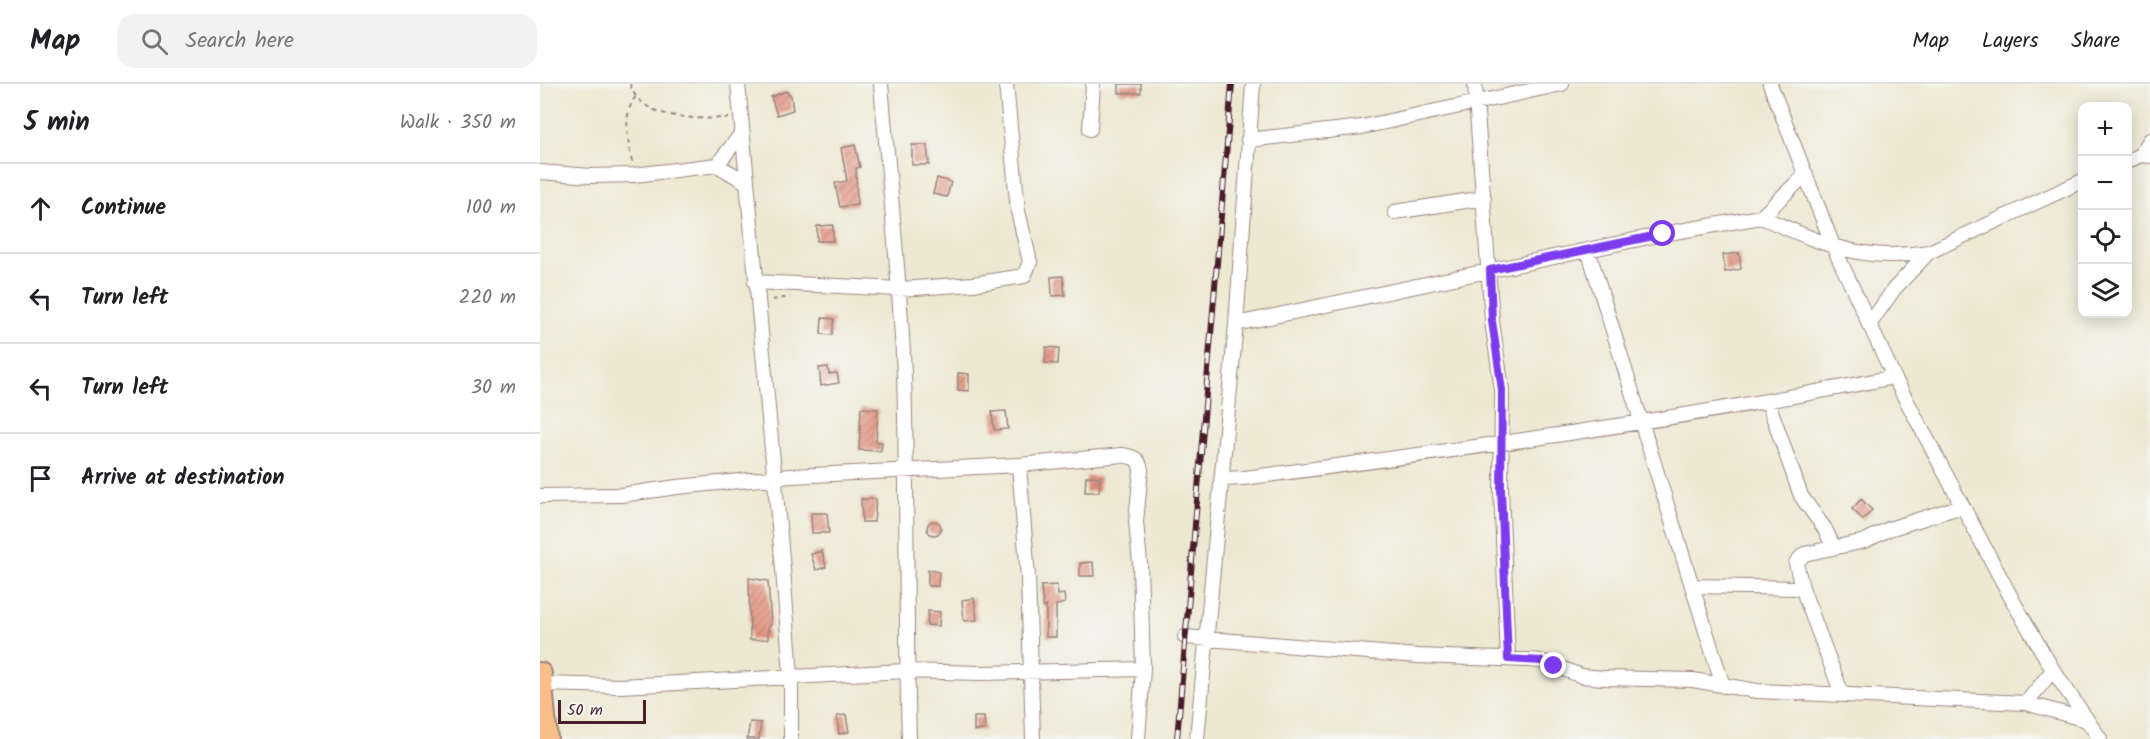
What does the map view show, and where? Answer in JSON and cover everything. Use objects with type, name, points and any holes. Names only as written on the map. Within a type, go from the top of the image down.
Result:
[{"type":"main road","points":[[540,679],[546,739]]},
{"type":"street","points":[[738,84],[755,282],[776,478],[791,676],[791,739]]},
{"type":"street","points":[[880,84],[900,289],[907,471],[905,671],[909,739]]},
{"type":"street","points":[[755,282],[900,289],[1019,279],[1027,273],[1030,262],[1018,211],[1006,84]]},
{"type":"street","points":[[1090,129],[1093,84]]},
{"type":"street","points":[[1197,739],[1236,324],[1253,84]]},
{"type":"street","points":[[1474,84],[1490,270],[1492,321],[1502,390],[1501,489],[1508,659]]},
{"type":"street","points":[[1248,140],[1371,125],[1562,84]]},
{"type":"street","points":[[1770,84],[1834,248],[1894,377],[2053,670],[2100,739]]},
{"type":"street","points":[[717,165],[742,133]]},
{"type":"street","points":[[2145,156],[2150,140]]},
{"type":"street","points":[[540,172],[591,176],[634,175],[717,165],[746,182]]},
{"type":"street","points":[[1236,324],[1588,250],[1761,217],[1806,174]]},
{"type":"street","points":[[1761,217],[1834,248],[1871,255],[1903,256],[1929,252],[2078,183]]},
{"type":"street","points":[[1395,212],[1484,198]]},
{"type":"street","points":[[1588,250],[1642,422],[1648,451],[1682,561],[1693,586],[1723,686]]},
{"type":"street","points":[[1869,325],[1894,289],[1929,252]]},
{"type":"street","points":[[1222,479],[1502,445],[1768,402],[1894,377]]},
{"type":"street","points":[[1768,402],[1801,496],[1825,529],[1833,546]]},
{"type":"street","points":[[540,496],[621,495],[677,487],[776,478],[1019,465],[1122,455],[1134,457],[1140,462],[1136,530],[1140,563],[1143,669],[1138,739]]},
{"type":"street","points":[[1019,465],[1032,671],[1033,739]]},
{"type":"street","points":[[1842,694],[1802,588],[1796,563],[1799,558],[1833,546],[1847,546],[1865,541],[1889,529],[1962,506]]},
{"type":"street","points":[[1693,586],[1802,588]]},
{"type":"street","points":[[1185,637],[1418,656],[1541,661],[1582,676],[1693,680],[1757,691],[2026,703],[2086,720]]},
{"type":"street","points":[[540,679],[621,686],[905,671],[1143,669]]},
{"type":"street","points":[[2026,703],[2053,670]]},
{"type":"path","points":[[630,84],[636,96],[660,112],[697,118],[741,117]]},
{"type":"path","points":[[634,175],[627,114],[629,104],[636,96]]},
{"type":"building","points":[[1119,84],[1141,84],[1141,93],[1119,93]]},
{"type":"building","points":[[786,91],[791,96],[793,110],[777,115],[771,97]]},
{"type":"building","points":[[855,145],[860,167],[856,168],[857,205],[840,207],[835,183],[847,181],[841,148]]},
{"type":"building","points":[[912,145],[927,145],[929,165],[912,165]]},
{"type":"building","points":[[937,178],[951,182],[947,197],[933,194]]},
{"type":"building","points":[[833,225],[833,241],[817,241],[817,226]]},
{"type":"building","points":[[1739,253],[1741,269],[1725,272],[1723,255]]},
{"type":"building","points":[[1063,276],[1065,295],[1052,296],[1051,277]]},
{"type":"building","points":[[822,318],[834,319],[832,335],[821,334]]},
{"type":"building","points":[[1046,347],[1059,348],[1058,364],[1045,363]]},
{"type":"building","points":[[828,367],[829,374],[837,373],[839,383],[821,386],[819,368]]},
{"type":"building","points":[[958,373],[969,374],[969,391],[958,390]]},
{"type":"building","points":[[861,408],[878,409],[876,442],[882,442],[881,451],[859,450]]},
{"type":"building","points":[[1006,411],[1008,429],[994,430],[992,412]]},
{"type":"building","points":[[1086,476],[1100,477],[1099,492],[1085,492]]},
{"type":"building","points":[[861,499],[876,499],[874,522],[862,522]]},
{"type":"building","points":[[1861,499],[1872,510],[1863,520],[1852,509]]},
{"type":"building","points":[[811,513],[827,513],[829,533],[812,533]]},
{"type":"building","points":[[934,521],[939,523],[941,528],[939,533],[934,535],[929,533],[927,528],[929,523]]},
{"type":"building","points":[[822,551],[826,567],[816,570],[811,554]]},
{"type":"building","points":[[1093,562],[1094,576],[1080,576],[1080,563]]},
{"type":"building","points":[[928,570],[939,572],[938,586],[928,586]]},
{"type":"building","points":[[749,578],[768,581],[771,625],[768,626],[768,639],[750,640]]},
{"type":"building","points":[[1057,585],[1058,595],[1064,594],[1065,603],[1056,605],[1056,637],[1046,637],[1046,606],[1043,607],[1041,586]]},
{"type":"building","points":[[974,598],[977,620],[964,621],[962,600]]},
{"type":"building","points":[[928,611],[940,612],[939,626],[927,625]]},
{"type":"building","points":[[846,715],[849,732],[839,734],[837,716]]},
{"type":"building","points":[[974,717],[984,717],[985,730],[974,731]]},
{"type":"building","points":[[750,722],[761,723],[759,739],[747,739]]},
{"type":"railway","points":[[1177,739],[1232,84]]},
{"type":"route","points":[[1554,666],[1541,661],[1508,659],[1501,489],[1502,390],[1492,321],[1490,270],[1663,234]]}]
